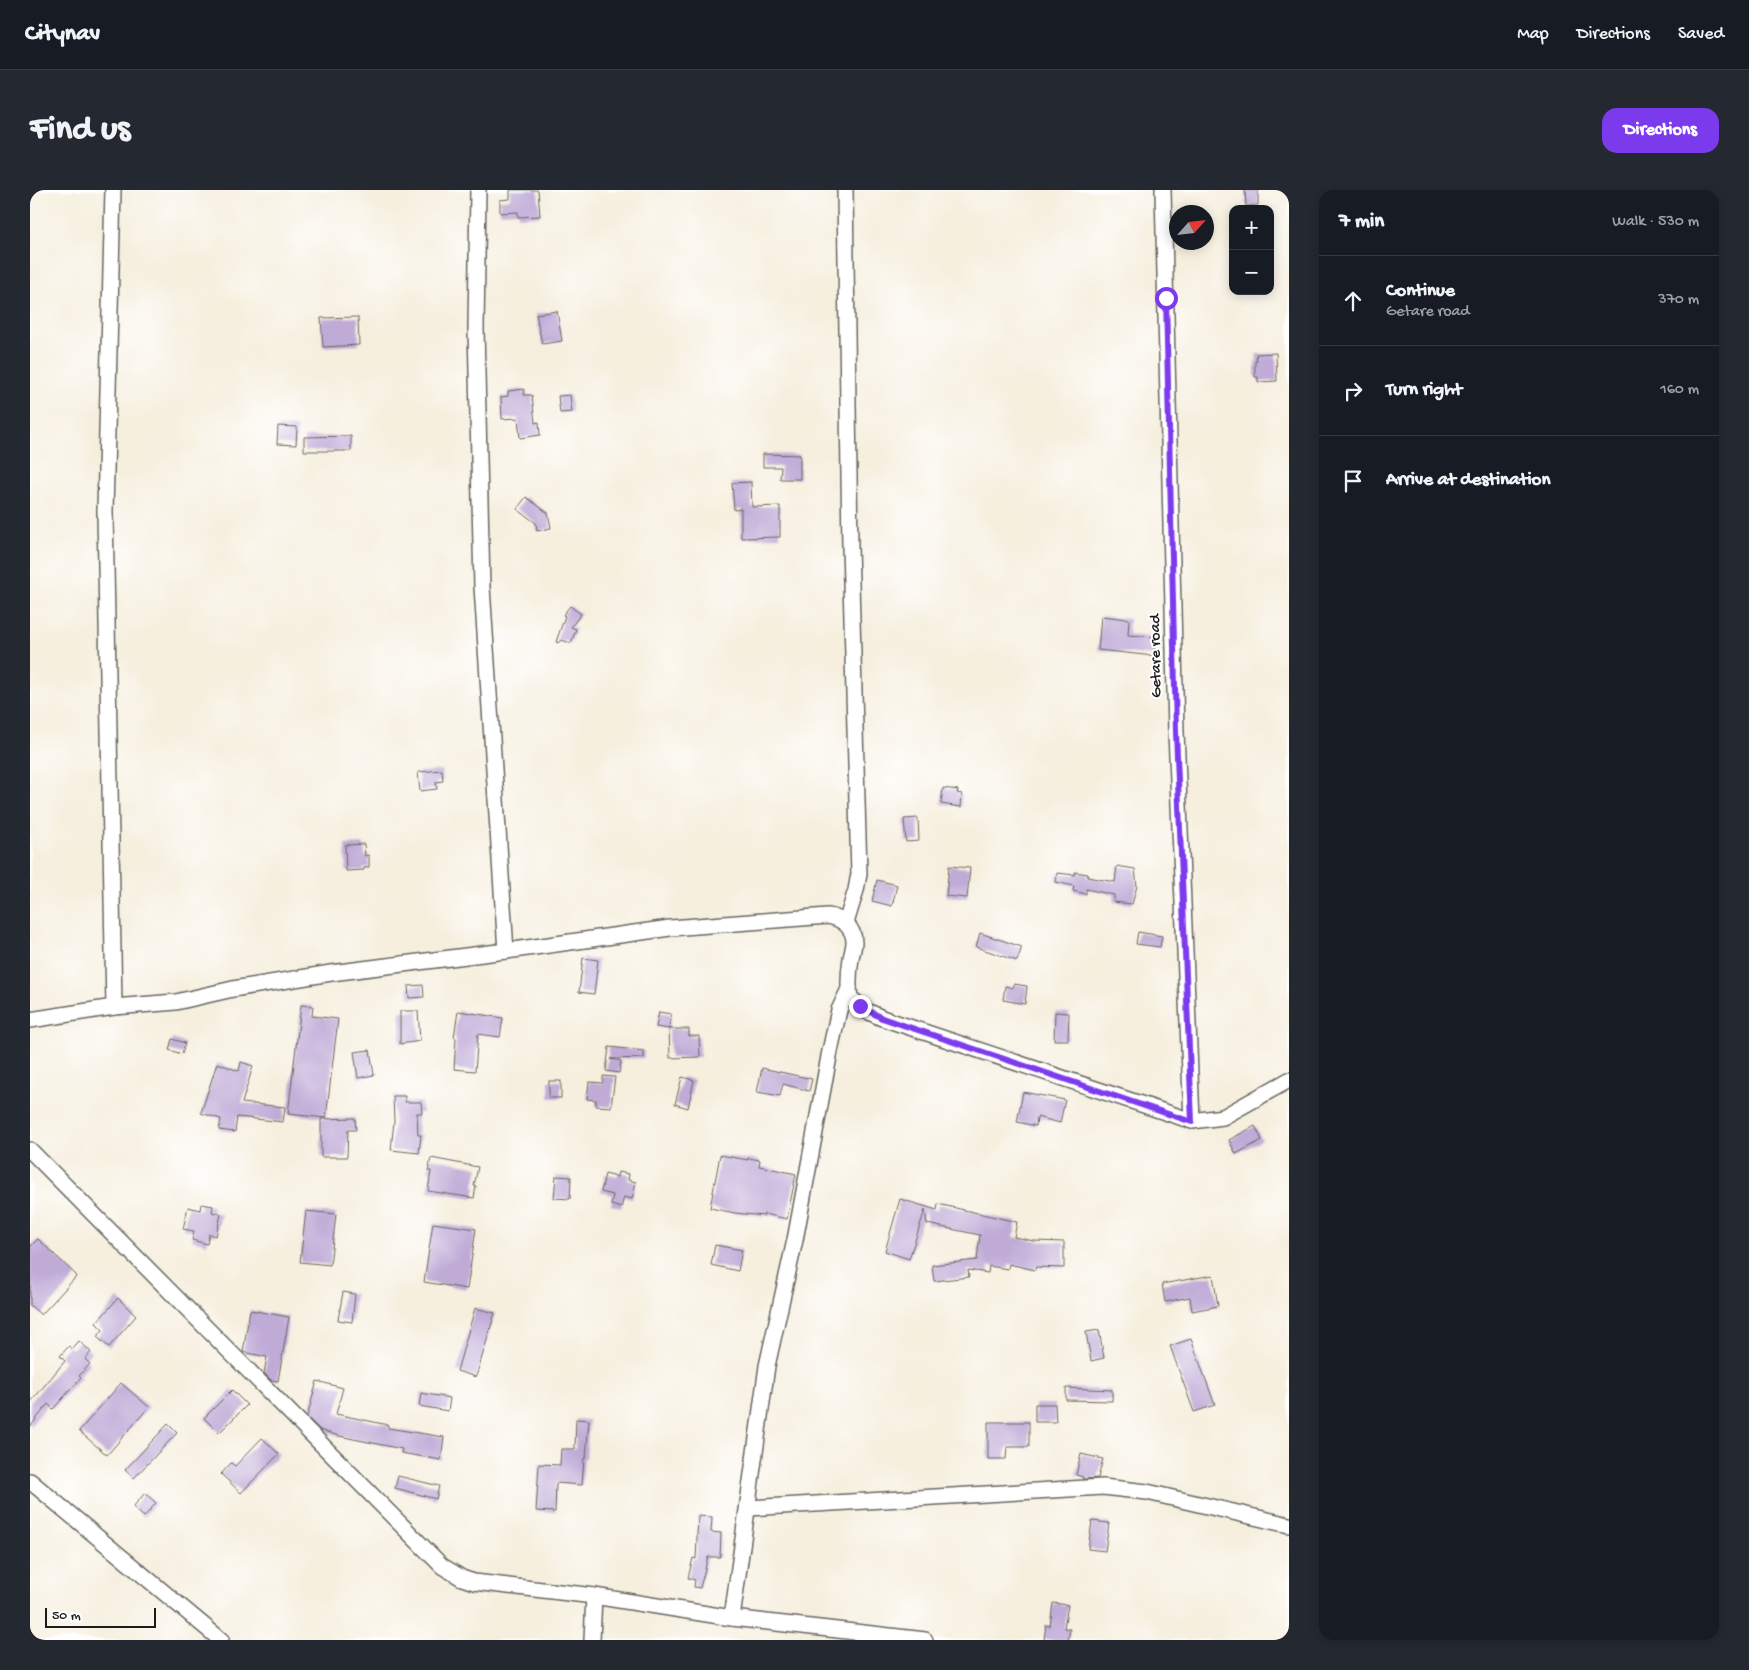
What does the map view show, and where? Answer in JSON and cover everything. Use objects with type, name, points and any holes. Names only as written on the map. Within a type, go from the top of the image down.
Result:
[{"type":"street","points":[[113,190],[105,511],[114,1007]]},
{"type":"street","points":[[478,190],[476,329],[482,587],[506,951]]},
{"type":"street","points":[[845,190],[847,428],[859,874],[846,924]]},
{"type":"street","name":"Getare road","points":[[1163,190],[1176,732],[1192,1122]]},
{"type":"street","points":[[30,1020],[114,1007],[176,1002],[233,989],[331,973],[670,928],[828,916],[838,918],[846,924],[854,940],[851,958],[850,998],[882,1018],[1192,1122],[1223,1117],[1289,1080]]},
{"type":"street","points":[[732,1618],[767,1366],[839,1010],[849,989]]},
{"type":"street","points":[[30,1150],[442,1566],[462,1578],[474,1582],[594,1596],[732,1618],[925,1640]]},
{"type":"street","points":[[30,1481],[221,1640]]},
{"type":"street","points":[[748,1508],[1103,1487],[1147,1492],[1289,1525]]},
{"type":"street","points":[[592,1640],[594,1596]]},
{"type":"building","points":[[510,190],[538,190],[540,216],[518,217],[518,212],[500,213],[500,200],[510,199]]},
{"type":"building","points":[[1245,190],[1258,190],[1258,205],[1246,205]]},
{"type":"building","points":[[557,311],[562,341],[542,344],[536,314]]},
{"type":"building","points":[[358,317],[359,345],[323,347],[321,318]]},
{"type":"building","points":[[1276,353],[1277,381],[1258,382],[1258,377],[1255,377],[1256,354]]},
{"type":"building","points":[[524,389],[524,395],[532,395],[535,423],[539,422],[540,435],[520,438],[518,418],[502,419],[501,397],[508,396],[508,391]]},
{"type":"building","points":[[570,395],[572,412],[560,413],[558,396]]},
{"type":"building","points":[[278,426],[297,427],[296,445],[277,444]]},
{"type":"building","points":[[351,436],[351,451],[304,451],[304,437]]},
{"type":"building","points":[[763,454],[800,455],[800,479],[780,479],[781,467],[763,467]]},
{"type":"building","points":[[751,482],[752,507],[780,506],[780,537],[741,538],[741,509],[734,510],[732,483]]},
{"type":"building","points":[[526,497],[548,513],[551,528],[537,531],[536,523],[517,509]]},
{"type":"building","points":[[570,606],[581,614],[571,627],[576,629],[571,643],[561,640],[558,643],[556,642],[565,616],[563,615]]},
{"type":"building","points":[[1101,616],[1129,619],[1128,635],[1155,637],[1154,656],[1098,650]]},
{"type":"building","points":[[442,770],[443,781],[436,782],[437,789],[420,791],[418,772]]},
{"type":"building","points":[[943,788],[958,790],[957,793],[962,794],[961,807],[941,804]]},
{"type":"building","points":[[918,818],[919,841],[906,842],[904,819]]},
{"type":"building","points":[[364,844],[365,856],[369,855],[369,867],[364,868],[364,870],[346,871],[345,845]]},
{"type":"building","points":[[949,866],[970,868],[967,898],[946,896]]},
{"type":"building","points":[[1117,866],[1135,869],[1137,886],[1132,904],[1114,902],[1114,895],[1086,889],[1086,894],[1073,891],[1074,886],[1056,882],[1057,873],[1075,875],[1075,872],[1088,874],[1087,877],[1115,882]]},
{"type":"building","points":[[877,880],[897,885],[892,906],[872,901]]},
{"type":"building","points":[[1138,932],[1162,936],[1160,947],[1136,944]]},
{"type":"building","points":[[980,933],[1022,947],[1017,961],[976,947]]},
{"type":"building","points":[[583,958],[598,960],[594,994],[579,992]]},
{"type":"building","points":[[1014,984],[1027,986],[1025,1004],[1003,1000],[1005,986],[1013,988]]},
{"type":"building","points":[[423,985],[424,997],[409,998],[408,986]]},
{"type":"building","points":[[301,1005],[313,1006],[312,1016],[338,1019],[326,1118],[288,1114]]},
{"type":"building","points":[[400,1011],[418,1011],[420,1041],[400,1044]]},
{"type":"building","points":[[458,1011],[503,1018],[500,1037],[478,1034],[475,1071],[454,1069],[456,1038],[454,1037]]},
{"type":"building","points":[[659,1012],[671,1014],[669,1029],[656,1027]]},
{"type":"building","points":[[1055,1012],[1069,1013],[1068,1040],[1054,1040]]},
{"type":"building","points":[[669,1029],[689,1029],[689,1036],[699,1036],[700,1057],[670,1058]]},
{"type":"building","points":[[172,1039],[185,1043],[182,1054],[169,1050]]},
{"type":"building","points":[[609,1047],[644,1051],[644,1058],[610,1059],[621,1061],[619,1073],[606,1071]]},
{"type":"building","points":[[370,1050],[374,1075],[358,1078],[354,1052]]},
{"type":"building","points":[[241,1062],[253,1066],[242,1103],[285,1107],[283,1122],[237,1117],[235,1132],[219,1130],[221,1119],[201,1113],[217,1063],[239,1071]]},
{"type":"building","points":[[762,1068],[812,1079],[809,1091],[783,1084],[780,1096],[757,1092]]},
{"type":"building","points":[[603,1076],[615,1077],[611,1107],[596,1106],[596,1100],[587,1099],[589,1082],[603,1083]]},
{"type":"building","points":[[682,1077],[694,1080],[688,1108],[675,1104]]},
{"type":"building","points":[[549,1081],[561,1081],[561,1098],[549,1098]]},
{"type":"building","points":[[1023,1092],[1065,1100],[1060,1123],[1037,1117],[1036,1126],[1017,1122]]},
{"type":"building","points":[[393,1096],[405,1096],[405,1102],[421,1102],[422,1113],[417,1113],[418,1135],[421,1135],[419,1153],[391,1150],[394,1121]]},
{"type":"building","points":[[355,1118],[356,1130],[348,1130],[347,1157],[321,1157],[321,1119]]},
{"type":"building","points":[[1255,1126],[1262,1140],[1236,1154],[1229,1140]]},
{"type":"building","points":[[720,1155],[760,1160],[759,1166],[796,1174],[787,1219],[764,1214],[764,1216],[735,1213],[710,1208]]},
{"type":"building","points":[[431,1158],[478,1167],[474,1186],[476,1186],[474,1198],[428,1191],[431,1171],[428,1171]]},
{"type":"building","points":[[618,1172],[629,1174],[628,1180],[636,1182],[632,1199],[624,1197],[621,1208],[611,1205],[613,1195],[601,1192],[605,1174],[617,1177]]},
{"type":"building","points":[[556,1176],[571,1177],[570,1199],[554,1198]]},
{"type":"building","points":[[900,1199],[937,1210],[938,1204],[1017,1222],[1014,1237],[1034,1241],[1064,1242],[1064,1268],[1036,1267],[1035,1270],[1009,1264],[1008,1269],[989,1266],[988,1273],[968,1270],[969,1277],[934,1281],[932,1265],[977,1260],[980,1235],[927,1224],[925,1210],[909,1259],[885,1251]]},
{"type":"building","points":[[201,1204],[213,1206],[212,1212],[221,1214],[216,1236],[209,1234],[207,1244],[192,1240],[194,1231],[183,1229],[188,1207],[200,1210]]},
{"type":"building","points":[[306,1211],[336,1214],[330,1265],[300,1262]]},
{"type":"building","points":[[433,1223],[476,1229],[467,1289],[424,1282]]},
{"type":"building","points":[[38,1239],[77,1276],[41,1315],[30,1305],[30,1247]]},
{"type":"building","points":[[715,1245],[742,1250],[738,1271],[711,1265]]},
{"type":"building","points":[[1213,1275],[1218,1306],[1192,1311],[1190,1297],[1165,1302],[1162,1284]]},
{"type":"building","points":[[343,1292],[355,1294],[352,1322],[338,1320]]},
{"type":"building","points":[[118,1298],[136,1316],[109,1347],[97,1337],[103,1330],[96,1323]]},
{"type":"building","points":[[475,1308],[495,1313],[476,1377],[457,1371]]},
{"type":"building","points":[[250,1310],[289,1317],[278,1381],[271,1380],[264,1373],[267,1357],[243,1352]]},
{"type":"building","points":[[1099,1330],[1104,1358],[1091,1361],[1086,1332]]},
{"type":"building","points":[[1191,1339],[1215,1405],[1194,1412],[1170,1346]]},
{"type":"building","points":[[79,1341],[91,1352],[85,1359],[90,1364],[79,1376],[81,1378],[53,1409],[48,1404],[30,1427],[30,1403],[65,1361],[60,1356],[69,1346],[72,1349]]},
{"type":"building","points":[[317,1381],[343,1388],[336,1414],[388,1425],[388,1428],[444,1437],[441,1460],[401,1453],[402,1449],[339,1436],[320,1430],[307,1417]]},
{"type":"building","points":[[121,1383],[149,1407],[107,1455],[79,1431]]},
{"type":"building","points":[[1066,1388],[1112,1390],[1112,1401],[1066,1400]]},
{"type":"building","points":[[232,1390],[247,1405],[219,1433],[204,1418]]},
{"type":"building","points":[[421,1393],[450,1398],[448,1411],[419,1406]]},
{"type":"building","points":[[1035,1404],[1055,1404],[1056,1422],[1035,1422]]},
{"type":"building","points":[[576,1419],[589,1420],[582,1485],[556,1483],[555,1512],[536,1511],[539,1464],[560,1465],[561,1449],[575,1449]]},
{"type":"building","points":[[988,1422],[1029,1422],[1029,1447],[1007,1447],[1006,1459],[988,1459]]},
{"type":"building","points":[[168,1424],[177,1433],[134,1478],[125,1470]]},
{"type":"building","points":[[262,1438],[279,1454],[241,1493],[221,1474],[231,1463],[235,1466]]},
{"type":"building","points":[[1081,1454],[1103,1459],[1098,1478],[1082,1479],[1083,1477],[1076,1475]]},
{"type":"building","points":[[398,1476],[439,1486],[436,1499],[395,1488]]},
{"type":"building","points":[[145,1493],[156,1503],[144,1517],[133,1507]]},
{"type":"building","points":[[698,1516],[712,1517],[711,1532],[721,1533],[720,1557],[708,1557],[700,1588],[694,1587],[695,1580],[688,1578],[693,1558],[696,1559]]},
{"type":"building","points":[[1092,1521],[1109,1523],[1105,1551],[1088,1549]]},
{"type":"building","points":[[1053,1603],[1068,1605],[1064,1628],[1070,1629],[1068,1640],[1044,1640],[1046,1625],[1050,1626]]},
{"type":"route","points":[[860,1006],[882,1018],[1192,1122],[1176,732],[1166,298]]}]
